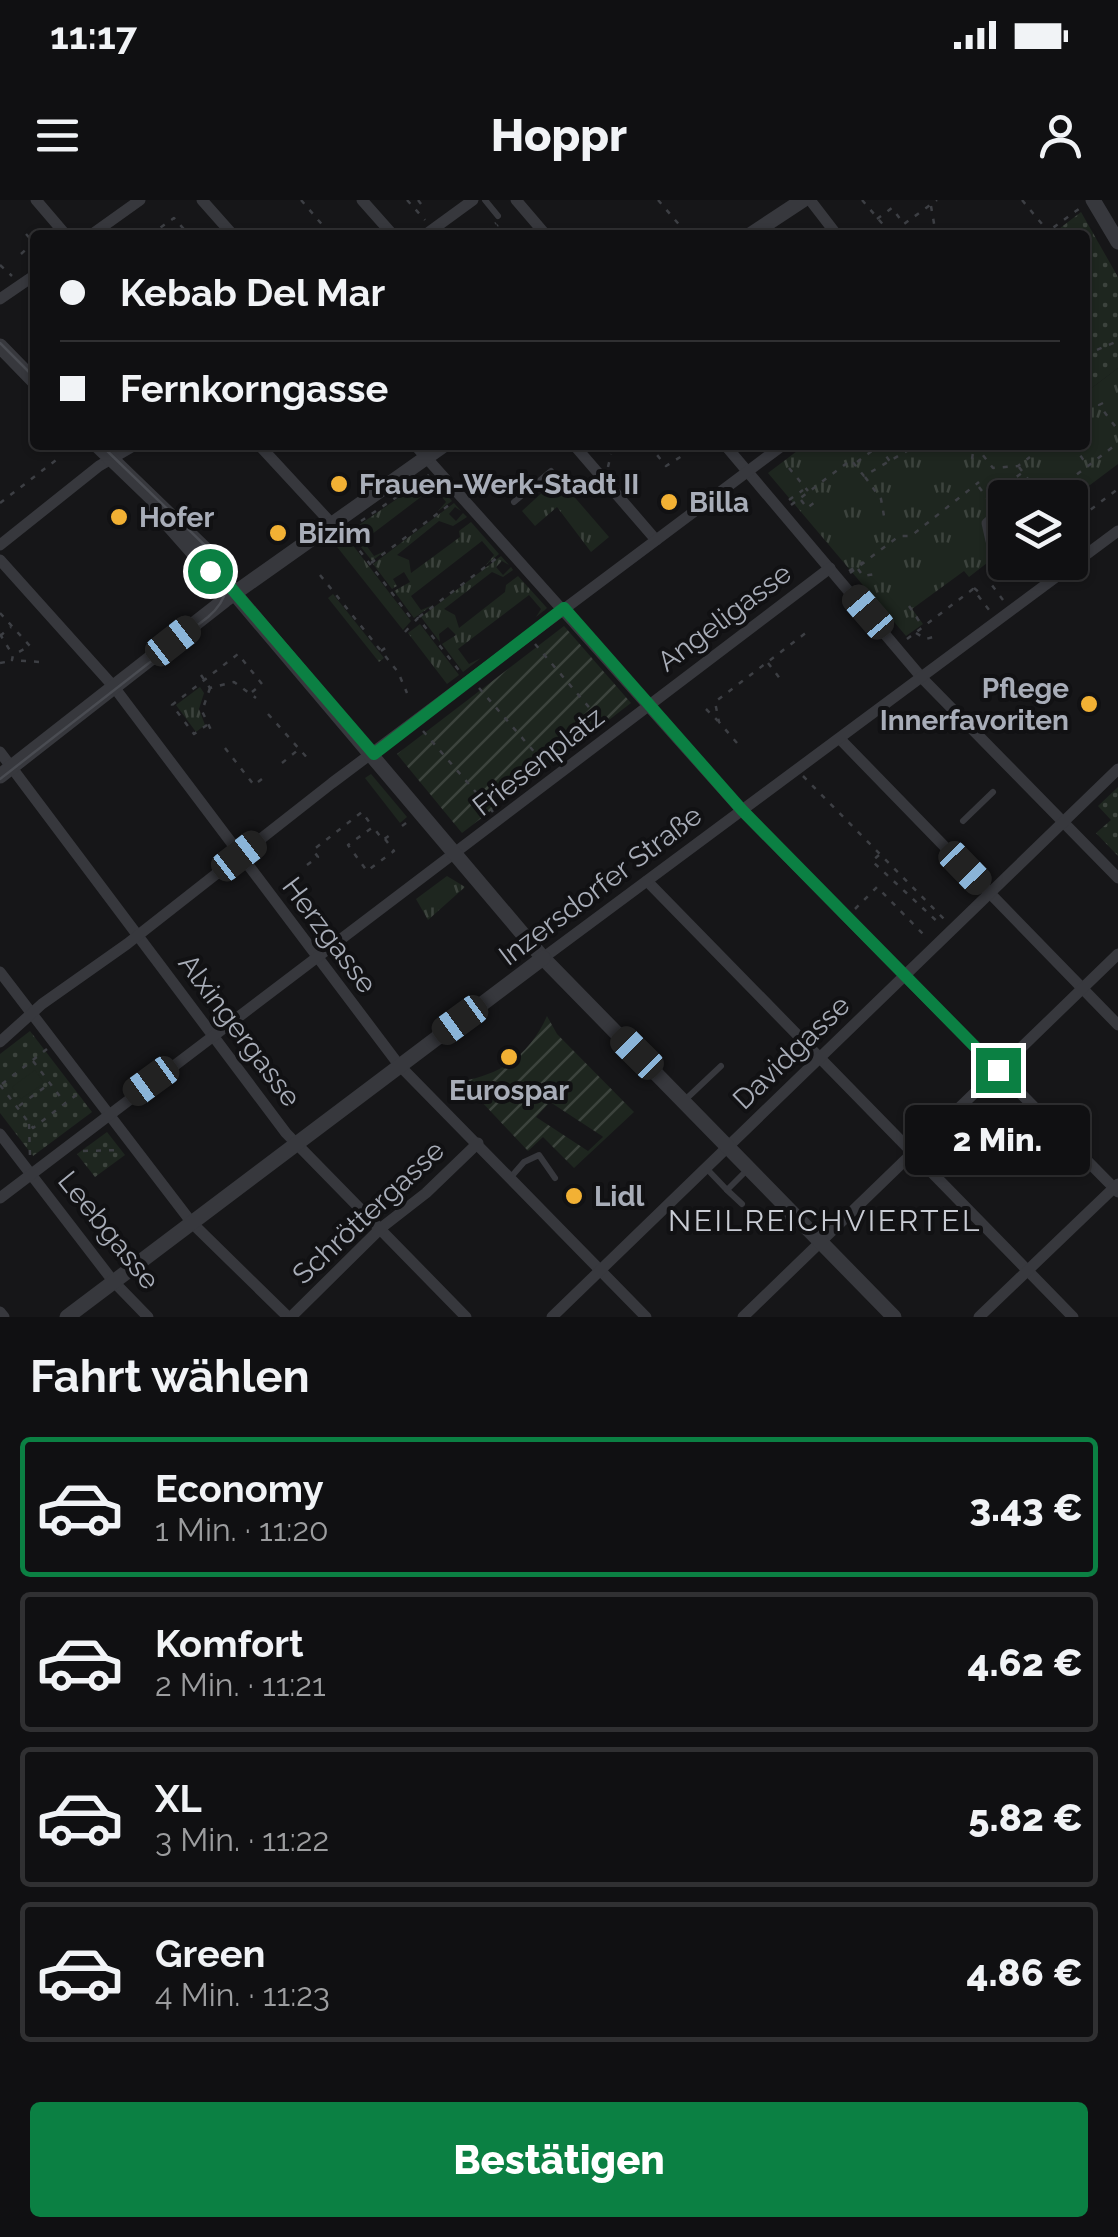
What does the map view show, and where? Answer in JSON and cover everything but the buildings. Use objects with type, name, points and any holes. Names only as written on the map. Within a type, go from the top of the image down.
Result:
[{"type":"street","points":[[36,200],[62,230]]},
{"type":"street","points":[[98,230],[140,200]]},
{"type":"street","points":[[362,200],[389,230]]},
{"type":"street","points":[[432,230],[473,200]]},
{"type":"street","points":[[516,200],[542,230]]},
{"type":"street","points":[[758,230],[807,200],[832,230]]},
{"type":"street","points":[[1095,200],[1118,242]]},
{"type":"street","points":[[207,205],[229,230]]},
{"type":"street","points":[[0,299],[30,278]]},
{"type":"street","points":[[0,346],[30,377]]},
{"type":"street","name":"Friesenplatz","points":[[102,450],[211,554],[231,588],[459,854],[649,706],[510,548],[494,520],[462,495],[427,457]]},
{"type":"street","points":[[0,545],[127,450]]},
{"type":"street","points":[[264,450],[339,528]]},
{"type":"street","points":[[573,450],[656,540]]},
{"type":"street","points":[[729,450],[1009,775],[1118,878]]},
{"type":"street","points":[[0,1042],[374,754],[416,716],[470,680],[777,450]]},
{"type":"street","points":[[6,772],[231,588],[339,528],[427,457]]},
{"type":"street","name":"Inzersdorfer Straße","points":[[66,1317],[1118,532]]},
{"type":"street","name":"Herzgasse","points":[[0,560],[114,687],[399,1065],[646,1317]]},
{"type":"street","name":"Angeligasse","points":[[649,706],[753,619],[830,568]]},
{"type":"street","points":[[649,706],[742,810],[1117,1188],[979,1317]]},
{"type":"street","points":[[840,739],[946,839],[989,892],[1117,1023]]},
{"type":"street","name":"Alxingergasse","points":[[0,752],[6,772],[214,1035],[286,1133],[466,1317]]},
{"type":"street","name":"Davidgasse","points":[[552,1317],[1118,769]]},
{"type":"street","points":[[0,1198],[459,854],[544,958],[894,1317]]},
{"type":"street","points":[[647,881],[1074,1317]]},
{"type":"street","points":[[743,1317],[1118,954]]},
{"type":"street","points":[[0,972],[192,1224],[290,1317]]},
{"type":"street","name":"Leebgasse","points":[[0,1134],[113,1280],[148,1317]]},
{"type":"street","name":"Schröttergasse","points":[[290,1317],[380,1228],[426,1193],[478,1143]]},
{"type":"lane","points":[[207,205],[222,200]]},
{"type":"lane","points":[[485,200],[496,220]]},
{"type":"lane","points":[[514,502],[551,470]]},
{"type":"lane","points":[[964,821],[993,792]]},
{"type":"lane","points":[[684,1100],[720,1066]]},
{"type":"lane","points":[[511,1177],[524,1162],[540,1155],[556,1178]]},
{"type":"lane","points":[[706,1168],[742,1204]]},
{"type":"lane","points":[[728,1190],[750,1168]]},
{"type":"lane","points":[[774,1226],[791,1210]]},
{"type":"path","points":[[301,200],[327,230]]},
{"type":"path","points":[[658,200],[684,230]]},
{"type":"path","points":[[862,200],[887,230]]},
{"type":"path","points":[[877,219],[892,208],[904,224],[937,200]]},
{"type":"path","points":[[1022,200],[1047,230]]},
{"type":"path","points":[[1050,230],[1095,200]]},
{"type":"path","points":[[409,201],[425,220]]},
{"type":"path","points":[[931,205],[935,230]]},
{"type":"path","points":[[160,230],[174,218],[185,230]]},
{"type":"path","points":[[489,230],[496,220]]},
{"type":"path","points":[[26,234],[30,239]]},
{"type":"path","points":[[21,254],[30,247]]},
{"type":"path","points":[[0,265],[13,278]]},
{"type":"path","points":[[1090,353],[1118,340]]},
{"type":"path","points":[[1102,403],[1117,427]]},
{"type":"path","points":[[1069,480],[1118,443]]},
{"type":"path","points":[[653,450],[666,466],[685,454]]},
{"type":"path","points":[[807,490],[800,499],[790,503],[807,490],[824,478],[851,460],[870,450]]},
{"type":"path","points":[[882,450],[891,463]]},
{"type":"path","points":[[864,476],[910,450]]},
{"type":"path","points":[[972,459],[974,450]]},
{"type":"path","points":[[979,450],[992,468],[1018,466],[1030,457]]},
{"type":"path","points":[[1078,450],[1088,466]]},
{"type":"path","points":[[611,454],[612,460]]},
{"type":"path","points":[[0,503],[60,456]]},
{"type":"path","points":[[361,521],[427,457]]},
{"type":"path","points":[[851,460],[881,499],[884,516]]},
{"type":"path","points":[[1018,466],[1029,480]]},
{"type":"path","points":[[789,468],[807,490]]},
{"type":"path","points":[[1012,480],[1023,472]]},
{"type":"path","points":[[863,562],[849,572],[898,534],[911,536],[929,520],[948,512],[955,500],[979,484],[984,493]]},
{"type":"path","points":[[1088,510],[1115,491]]},
{"type":"path","points":[[370,564],[462,495]]},
{"type":"path","points":[[800,499],[807,508],[815,502]]},
{"type":"path","points":[[339,528],[556,778]]},
{"type":"path","points":[[405,632],[510,548]]},
{"type":"path","points":[[856,568],[863,576],[875,574]]},
{"type":"path","points":[[320,575],[381,652],[406,693]]},
{"type":"path","points":[[996,580],[991,584],[1003,600]]},
{"type":"path","points":[[906,640],[966,593],[973,589],[984,591]]},
{"type":"path","points":[[973,589],[989,610]]},
{"type":"path","points":[[908,606],[922,627]]},
{"type":"path","points":[[0,612],[30,646],[0,663]]},
{"type":"path","points":[[12,626],[0,635],[12,658]]},
{"type":"path","points":[[719,722],[714,702],[807,632]]},
{"type":"path","points":[[916,632],[926,639],[932,637]]},
{"type":"path","points":[[528,636],[612,734]]},
{"type":"path","points":[[381,652],[391,644]]},
{"type":"path","points":[[206,725],[194,734],[172,705],[202,678],[238,654],[262,684],[252,692]]},
{"type":"path","points":[[12,658],[40,662],[44,658]]},
{"type":"path","points":[[768,662],[781,680]]},
{"type":"path","points":[[202,678],[210,688]]},
{"type":"path","points":[[212,732],[206,725],[202,703],[210,688],[226,681],[252,692],[256,698]]},
{"type":"path","points":[[706,710],[737,743]]},
{"type":"path","points":[[268,714],[310,761]]},
{"type":"path","points":[[416,716],[500,821]]},
{"type":"path","points":[[224,748],[254,785],[267,775]]},
{"type":"path","points":[[282,763],[300,749]]},
{"type":"path","points":[[797,770],[940,915]]},
{"type":"path","points":[[307,865],[318,857],[313,850],[362,812],[394,851],[367,871],[348,845],[372,827]]},
{"type":"path","points":[[385,839],[394,832]]},
{"type":"path","points":[[880,854],[872,861],[884,873]]},
{"type":"path","points":[[847,917],[877,887],[887,870],[949,932]]},
{"type":"path","points":[[877,887],[935,947]]},
{"type":"path","points":[[56,1042],[0,1085],[34,1128],[89,1086]]},
{"type":"path","points":[[32,1060],[66,1103]]},
{"type":"path","points":[[18,1107],[50,1083]]},
{"type":"path","points":[[29,1122],[32,1174]]},
{"type":"path","points":[[75,1141],[82,1151],[121,1150],[130,1144]]},
{"type":"green space","points":[[1081,212],[1118,277],[1118,368],[1090,389],[1090,230],[1058,230]]},
{"type":"green space","points":[[1118,368],[1118,464],[1088,486],[1088,480],[988,480],[988,562],[969,577],[964,571],[912,609],[923,624],[906,636],[768,473],[798,450],[1090,450],[1090,389]]},
{"type":"green space","points":[[430,476],[452,501],[438,511],[446,502],[434,487],[363,541],[374,556],[385,551],[372,561],[349,532]]},
{"type":"green space","points":[[558,478],[609,537],[591,552],[557,507],[535,526],[522,511]]},
{"type":"green space","points":[[454,503],[461,511],[455,507],[449,514],[456,521],[463,513],[467,517],[453,526],[439,521],[397,555],[409,560],[411,573],[460,537],[459,531],[471,522],[499,554],[486,565],[494,555],[482,541],[411,596],[421,610],[433,605],[414,618],[394,591],[410,582],[404,572],[393,579],[397,586],[392,589],[373,564]]},
{"type":"green space","points":[[345,535],[411,621],[403,630],[334,543]]},
{"type":"green space","points":[[501,556],[509,565],[502,561],[496,567],[503,575],[511,567],[513,570],[503,577],[492,572],[444,609],[455,615],[459,628],[505,592],[506,585],[518,576],[547,608],[536,617],[541,609],[529,595],[458,649],[469,664],[481,658],[463,672],[442,644],[456,635],[448,627],[439,634],[440,642],[421,617]]},
{"type":"green space","points":[[333,594],[384,658],[379,662],[328,598]]},
{"type":"green space","points":[[420,624],[459,675],[447,684],[408,633]]},
{"type":"green space","points":[[564,626],[631,703],[462,833],[397,754]]},
{"type":"green space","points":[[200,687],[204,693],[199,709],[205,725],[196,732],[176,705]]},
{"type":"green space","points":[[371,774],[407,817],[400,823],[365,778]]},
{"type":"green space","points":[[1118,787],[1118,856],[1096,833],[1111,820],[1098,806]]},
{"type":"green space","points":[[447,876],[465,887],[428,920],[416,899]]},
{"type":"green space","points":[[547,1016],[557,1034],[634,1112],[574,1168],[543,1137],[528,1151],[462,1081],[490,1073],[513,1060]],"holes":[[[550,1102],[603,1137],[588,1151],[536,1117]]]},
{"type":"green space","points":[[30,1031],[92,1112],[33,1156],[0,1113],[0,1054]]},
{"type":"green space","points":[[35,1070],[44,1083],[21,1099],[12,1087]]},
{"type":"green space","points":[[107,1132],[125,1155],[95,1177],[77,1154]]},
{"type":"tram line","points":[[0,343],[30,373]]},
{"type":"tram line","points":[[0,779],[208,617],[224,596],[225,573],[217,557],[106,450]]},
{"type":"place","name":"Frauen-Werk-Stadt II","points":[[339,484]]},
{"type":"place","name":"Billa","points":[[669,502]]},
{"type":"place","name":"Hofer","points":[[119,517]]},
{"type":"place","name":"Bizim","points":[[278,533]]},
{"type":"place","name":"Pflege Innerfavoriten","points":[[1089,704]]},
{"type":"place","name":"Eurospar","points":[[509,1057]]},
{"type":"place","name":"Lidl","points":[[574,1196]]},
{"type":"district","name":"NEILREICHVIERTEL","points":[[825,1221]]},
{"type":"route","points":[[210,571],[226,582],[374,754],[564,608],[742,810],[998,1070]]}]
